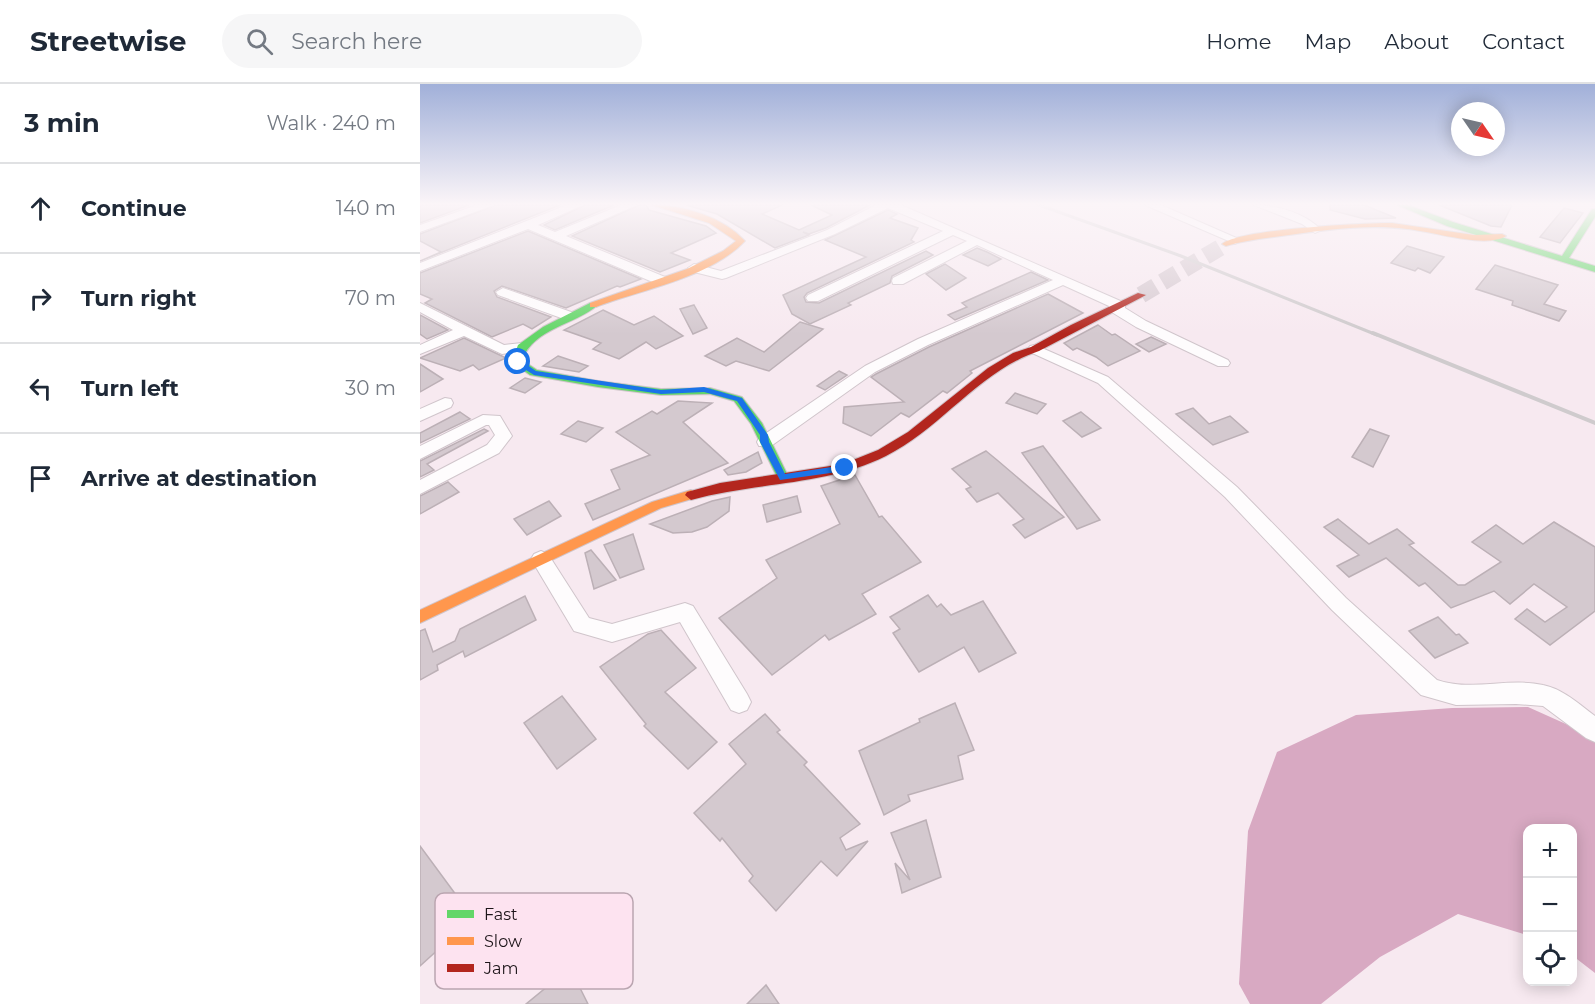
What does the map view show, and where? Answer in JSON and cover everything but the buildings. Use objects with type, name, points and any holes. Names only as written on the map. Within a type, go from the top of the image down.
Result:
[{"type":"street","points":[[420,267],[472,248]]},
{"type":"street","points":[[584,248],[660,280]]},
{"type":"street","points":[[420,307],[502,350],[522,347],[546,329],[569,316],[694,268],[733,248]]},
{"type":"street","points":[[694,268],[722,275],[791,248]]},
{"type":"street","points":[[813,298],[917,248]]},
{"type":"street","points":[[898,281],[963,248]]},
{"type":"street","points":[[992,248],[1064,280],[1118,307],[1142,324],[1223,363]]},
{"type":"street","points":[[1533,248],[1595,265]]},
{"type":"street","points":[[1566,258],[1572,248]]},
{"type":"street","points":[[1566,258],[1595,269]]},
{"type":"street","points":[[765,442],[870,369],[923,342],[1064,280]]},
{"type":"street","points":[[503,292],[569,316]]},
{"type":"street","points":[[420,616],[657,505],[720,487],[845,468],[882,453],[912,435],[992,370],[1017,355],[1035,349],[1074,327],[1141,296]]},
{"type":"street","points":[[420,350],[465,330]]},
{"type":"street","points":[[522,347],[518,362],[534,373],[661,392],[704,390],[739,399],[764,435],[765,442],[783,477]]},
{"type":"street","points":[[1035,349],[1103,380],[1231,492],[1339,604],[1429,688],[1445,695],[1546,696],[1595,730]]},
{"type":"street","points":[[420,416],[445,404]]},
{"type":"street","points":[[420,453],[483,420],[494,420],[504,436],[493,449],[420,488]]},
{"type":"street","points":[[542,559],[582,625],[612,633],[685,612],[739,702]]},
{"type":"shaded area","points":[[1528,707],[1595,737],[1595,973],[1577,959],[1577,824],[1523,824],[1523,934],[1458,914],[1380,957],[1321,1004],[1250,1004],[1239,984],[1248,831],[1277,752],[1356,715],[1452,708]]},
{"type":"tunnel","points":[[1141,295],[1219,248]]},
{"type":"railway","points":[[1159,248],[1377,335]]},
{"type":"railway","points":[[1373,333],[1595,423]]},
{"type":"traffic: fast","points":[[1527,248],[1595,269]]},
{"type":"traffic: fast","points":[[1564,260],[1572,248]]},
{"type":"traffic: fast","points":[[593,305],[546,329],[522,347],[517,361],[534,373],[661,392],[710,391],[738,399],[756,423],[783,478]]},
{"type":"traffic: slow","points":[[593,305],[690,271],[709,263],[732,248]]},
{"type":"traffic: slow","points":[[420,617],[657,505],[691,495]]},
{"type":"traffic: jam","points":[[691,495],[720,487],[845,468],[882,453],[912,435],[992,370],[1017,355],[1035,349],[1074,327],[1141,295]]},
{"type":"route","points":[[518,362],[534,373],[569,379],[661,392],[704,390],[739,399],[764,435],[765,442],[783,477],[845,468]]}]
